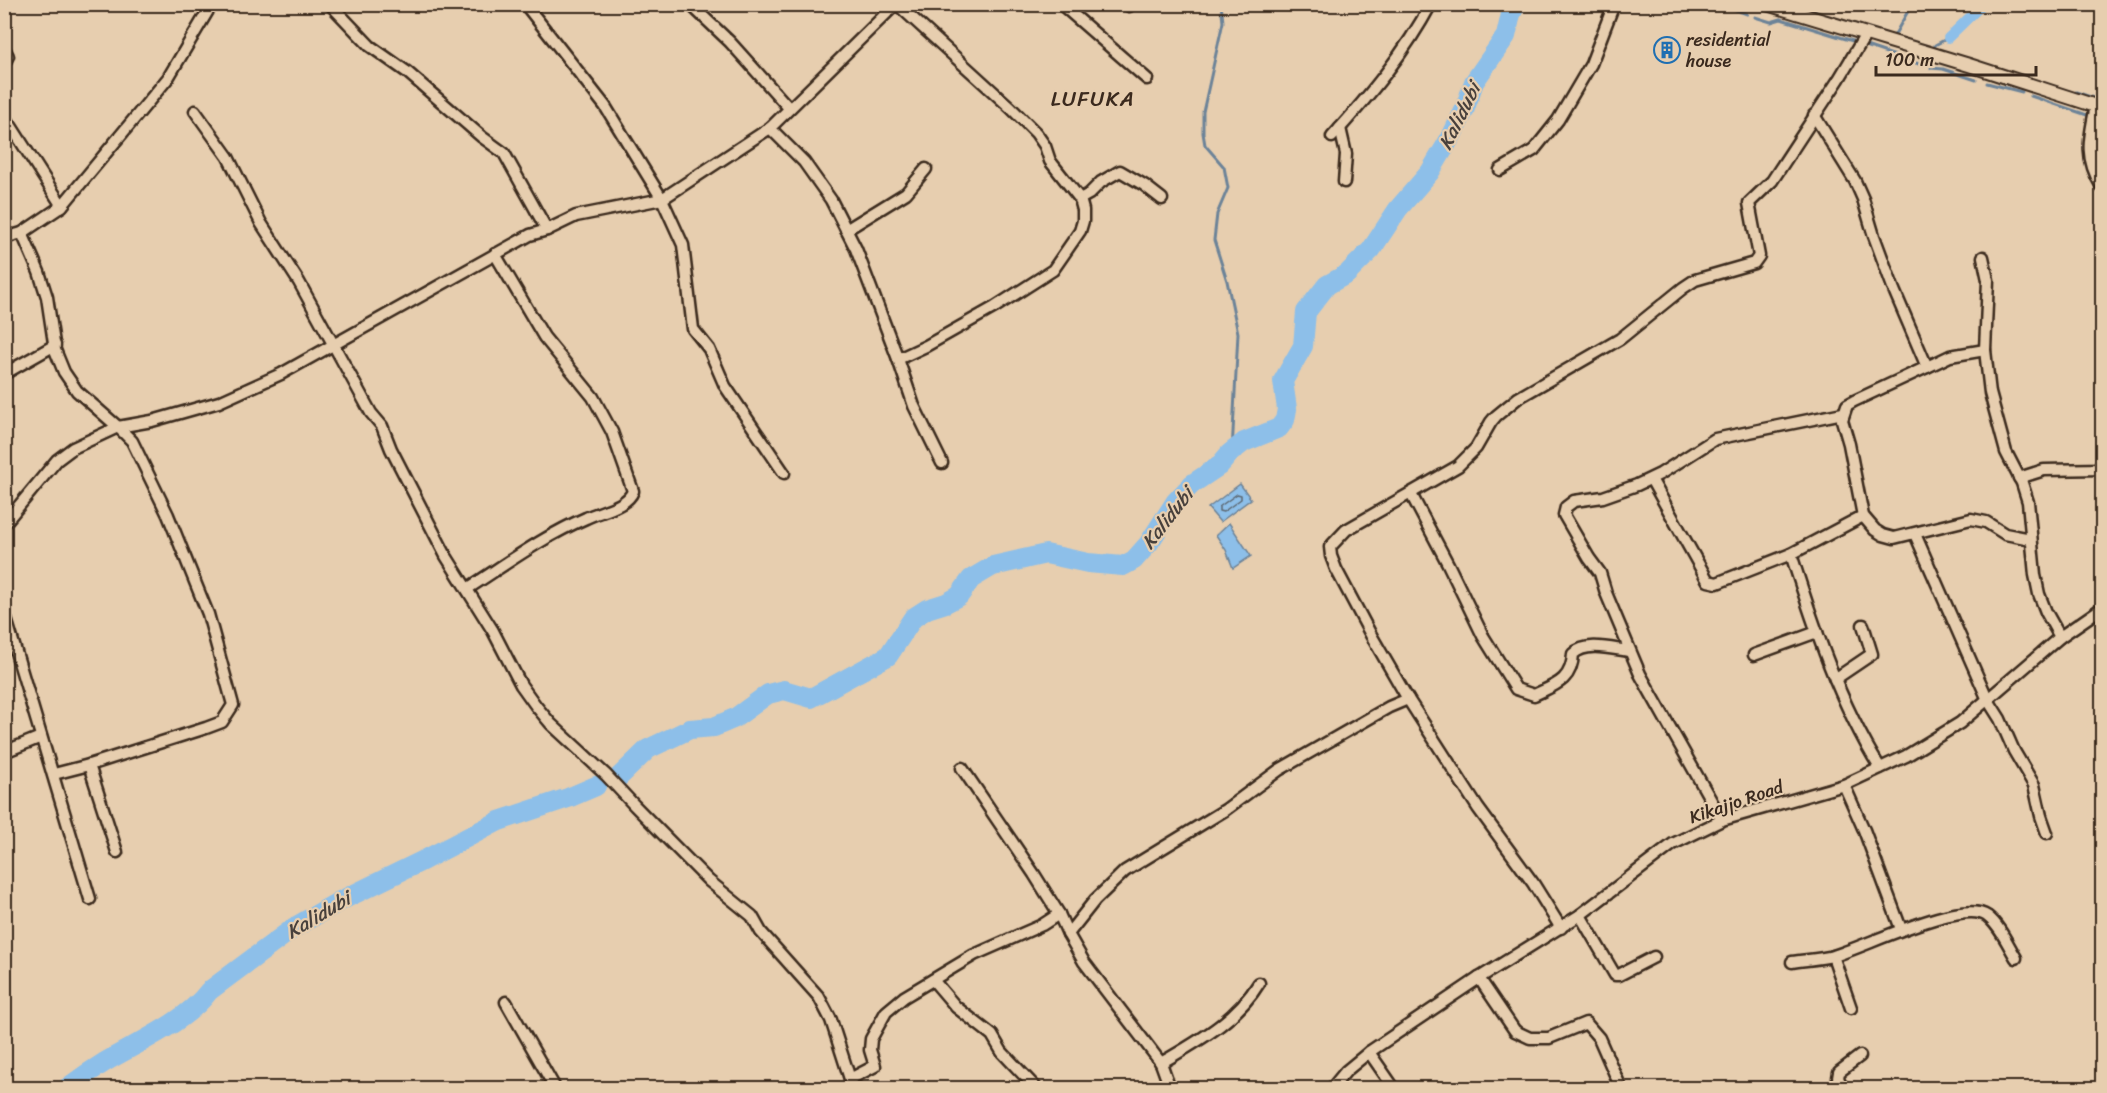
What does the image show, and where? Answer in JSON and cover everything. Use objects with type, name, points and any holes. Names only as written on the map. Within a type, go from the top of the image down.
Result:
[{"type":"street","points":[[4,238],[22,233],[62,206],[168,78],[212,4]]},
{"type":"street","points":[[330,4],[370,46],[407,72],[482,137],[504,153],[547,230]]},
{"type":"street","points":[[525,4],[605,106],[662,200],[683,245],[693,329],[709,349],[725,386],[784,473]]},
{"type":"street","points":[[690,4],[730,42],[789,108]]},
{"type":"street","points":[[4,524],[57,460],[73,448],[118,427],[152,421],[219,402],[281,374],[530,235],[547,230],[576,216],[662,200],[770,128],[896,4],[1036,133],[1045,146],[1050,161],[1080,199],[1083,210],[1080,231],[1053,270],[995,307],[898,359]]},
{"type":"street","points":[[1060,4],[1147,79]]},
{"type":"street","points":[[1344,182],[1346,154],[1336,132],[1397,59],[1419,27],[1431,4]]},
{"type":"street","points":[[1500,170],[1534,150],[1558,120],[1591,64],[1614,4]]},
{"type":"street","points":[[1767,4],[2099,107],[2089,151],[2094,173],[2103,188]]},
{"type":"street","points":[[1561,928],[1533,883],[1478,808],[1407,699],[1336,569],[1330,556],[1330,547],[1346,530],[1469,458],[1491,422],[1518,399],[1620,339],[1683,288],[1695,280],[1754,263],[1759,256],[1749,203],[1772,182],[1839,80],[1866,34]]},
{"type":"street","points":[[4,48],[8,56],[4,64]]},
{"type":"street","points":[[195,111],[228,157],[261,223],[299,282],[371,413],[382,426],[446,556],[493,631],[521,685],[551,724],[606,775],[710,881],[752,916],[761,932],[819,997],[831,1020],[850,1084],[875,1066],[870,1050],[871,1039],[886,1012],[904,997],[974,956],[1042,925],[1059,914]]},
{"type":"street","points":[[4,115],[62,206]]},
{"type":"street","points":[[1814,116],[1855,181],[1878,247],[1927,367]]},
{"type":"street","points":[[770,128],[804,162],[831,200],[856,249],[914,405],[942,463]]},
{"type":"street","points":[[846,230],[906,193],[926,169]]},
{"type":"street","points":[[1080,199],[1101,182],[1120,171],[1162,199]]},
{"type":"street","points":[[22,233],[47,297],[55,345],[64,372],[77,392],[132,441],[193,574],[208,614],[233,705],[222,722],[54,774]]},
{"type":"street","points":[[467,589],[545,538],[585,518],[623,503],[631,497],[633,491],[612,432],[593,397],[544,337],[495,255]]},
{"type":"street","points":[[1983,257],[1988,280],[1986,350],[1990,393],[2006,452],[2028,502],[2039,594],[2060,637]]},
{"type":"street","points":[[4,374],[55,345]]},
{"type":"street","points":[[1986,350],[1950,356],[1847,405],[1842,420],[1863,516],[1867,523],[1883,535],[1894,538],[1971,519],[1986,522],[2005,534],[2031,539]]},
{"type":"street","points":[[1722,820],[1640,674],[1600,573],[1588,558],[1564,515],[1566,507],[1574,501],[1603,497],[1651,479],[1715,439],[1843,413]]},
{"type":"street","points":[[2019,478],[2044,470],[2103,469]]},
{"type":"street","points":[[1651,479],[1708,581],[1717,583],[1791,554],[1863,516]]},
{"type":"street","points":[[1411,494],[1483,636],[1516,689],[1534,695],[1559,683],[1567,676],[1572,666],[1573,654],[1579,648],[1597,647],[1629,651]]},
{"type":"street","points":[[1915,534],[1988,700],[2000,718],[2014,751],[2034,785],[2041,816],[2048,833]]},
{"type":"street","points":[[1791,554],[1835,679],[1857,729],[1880,768]]},
{"type":"street","points":[[4,612],[90,899]]},
{"type":"street","name":"Kikajjo Road","points":[[1332,1089],[1346,1071],[1369,1052],[1479,978],[1580,915],[1673,844],[1722,820],[1844,785],[1906,756],[1960,723],[2060,637],[2101,614]]},
{"type":"street","points":[[1835,679],[1872,654],[1863,625]]},
{"type":"street","points":[[1754,655],[1817,632]]},
{"type":"street","points":[[1068,934],[1095,900],[1125,870],[1226,810],[1279,770],[1407,699]]},
{"type":"street","points":[[4,752],[41,737]]},
{"type":"street","points":[[89,765],[117,852]]},
{"type":"street","points":[[962,768],[1059,914],[1084,962],[1161,1063],[1170,1089]]},
{"type":"street","points":[[1844,785],[1864,830],[1901,929]]},
{"type":"street","points":[[1792,962],[1833,956],[1901,929],[1971,912],[1987,916],[2016,958]]},
{"type":"street","points":[[1580,915],[1615,975],[1654,957]]},
{"type":"street","points":[[1833,956],[1851,1008]]},
{"type":"street","points":[[1479,978],[1515,1030],[1530,1038],[1549,1038],[1586,1023],[1599,1038],[1621,1089]]},
{"type":"street","points":[[933,980],[956,1007],[992,1035],[1002,1052],[1036,1089]]},
{"type":"street","points":[[1161,1063],[1208,1035],[1229,1018],[1245,1003],[1258,983]]},
{"type":"street","points":[[506,1002],[555,1089]]},
{"type":"street","points":[[1369,1052],[1395,1089]]},
{"type":"street","points":[[1843,1089],[1838,1078],[1839,1072],[1860,1056]]},
{"type":"water","points":[[1240,484],[1251,499],[1220,522],[1208,508]]},
{"type":"water","points":[[1229,523],[1251,556],[1233,568],[1226,550],[1216,535]]},
{"type":"waterway","points":[[1221,4],[1223,22],[1203,112],[1203,133],[1205,145],[1224,167],[1228,188],[1217,214],[1214,240],[1227,281],[1238,333],[1232,452]]},
{"type":"waterway","name":"Kalidubi","points":[[618,778],[648,749],[690,729],[714,727],[735,718],[768,694],[784,690],[811,698],[888,656],[913,618],[927,609],[959,596],[971,579],[993,566],[1046,554],[1088,563],[1123,566],[1134,560],[1149,543],[1176,501],[1192,484],[1219,466],[1244,442],[1279,428],[1285,420],[1287,409],[1283,381],[1303,346],[1306,312],[1327,285],[1347,274],[1371,250],[1398,209],[1430,172],[1464,111],[1474,82],[1506,36],[1516,4]]},
{"type":"waterway","points":[[1720,4],[1747,14]]},
{"type":"waterway","points":[[1795,4],[1821,14]]},
{"type":"waterway","points":[[1891,35],[1894,36],[1912,4]]},
{"type":"waterway","points":[[1948,38],[1983,4]]},
{"type":"waterway","points":[[1755,17],[1771,22],[1781,19],[1856,42]]},
{"type":"waterway","points":[[1934,50],[1935,45],[1948,38]]},
{"type":"waterway","points":[[1866,46],[1919,64]]},
{"type":"waterway","points":[[1931,68],[1943,69],[1976,80]]},
{"type":"waterway","points":[[1987,83],[2022,92]]},
{"type":"waterway","points":[[2076,92],[2102,101]]},
{"type":"waterway","points":[[2031,96],[2087,115]]},
{"type":"waterway","name":"Kalidubi","points":[[67,1088],[105,1062],[175,1022],[209,991],[295,927],[340,901],[499,821],[596,786]]},
{"type":"place","name":"residential house","points":[[1667,50]]},
{"type":"district","name":"LUFUKA","points":[[1093,99]]}]
